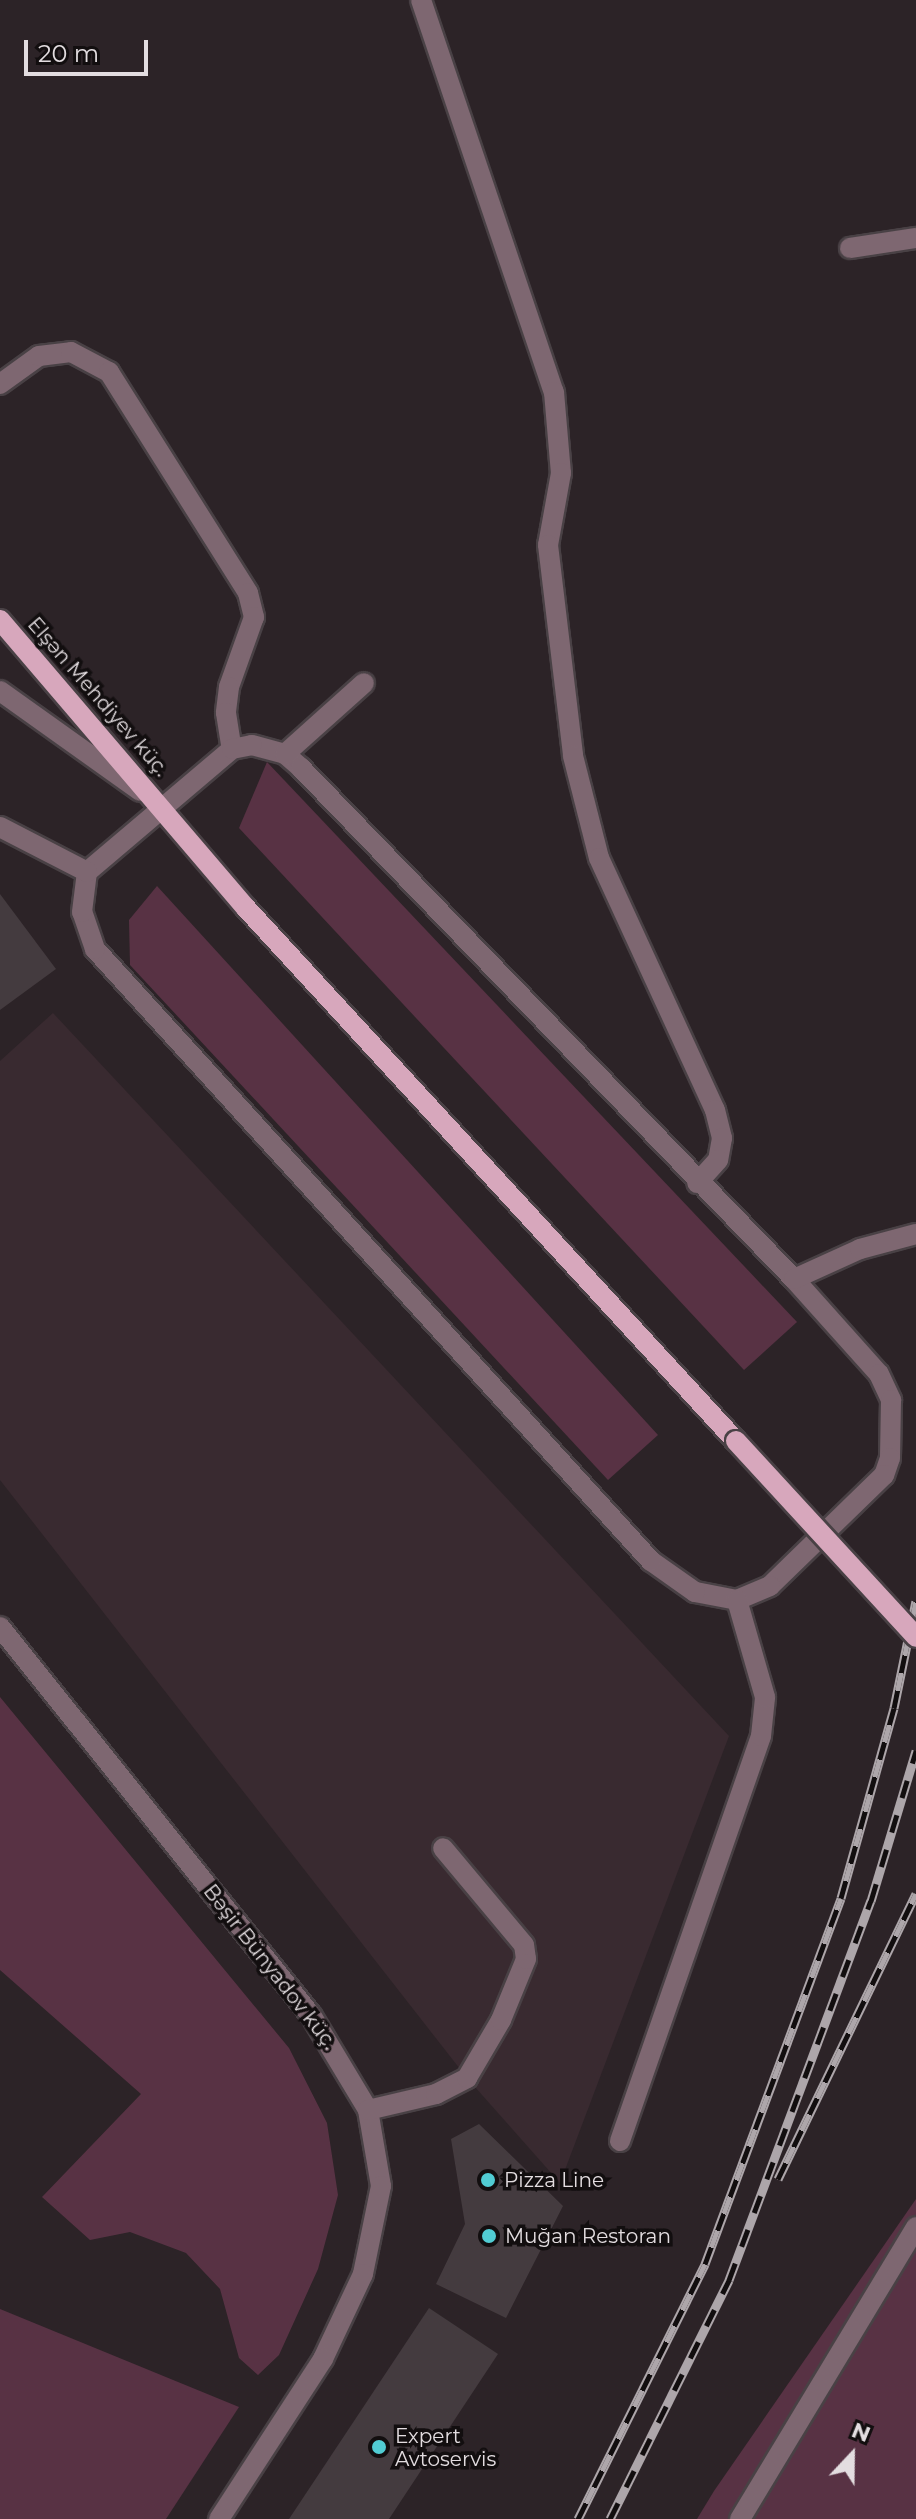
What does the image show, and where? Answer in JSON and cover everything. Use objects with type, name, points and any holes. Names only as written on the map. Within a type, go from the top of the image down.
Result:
[{"type":"main road","name":"Elşən Mehdiyev küç.","points":[[0,620],[246,908],[916,1637]]},
{"type":"street","points":[[421,0],[554,392],[561,473],[548,545],[573,756],[599,858],[715,1110],[722,1138],[718,1160],[697,1183]]},
{"type":"street","points":[[850,248],[916,238]]},
{"type":"street","points":[[0,384],[39,356],[71,352],[109,372],[248,593],[254,617],[229,687],[226,713],[232,749]]},
{"type":"street","points":[[285,754],[364,683]]},
{"type":"street","points":[[0,691],[159,806]]},
{"type":"street","points":[[252,745],[285,754],[697,1183],[794,1279],[879,1374],[891,1400],[890,1458],[884,1475],[850,1512],[770,1586],[737,1600],[695,1592],[651,1561],[95,949],[82,912],[87,872],[159,806],[232,749],[252,745]]},
{"type":"street","points":[[0,827],[87,872]]},
{"type":"street","points":[[794,1279],[860,1249],[916,1234]]},
{"type":"street","points":[[620,2141],[761,1736],[765,1697],[737,1600]]},
{"type":"street","name":"Bəşir Bünyadov küç.","points":[[0,1627],[311,2015],[368,2110],[381,2186],[363,2274],[323,2359],[219,2519]]},
{"type":"street","points":[[368,2110],[436,2094],[467,2078],[501,2020],[526,1959],[524,1945],[443,1848]]},
{"type":"street","points":[[740,2519],[916,2227]]},
{"type":"shaded area","points":[[267,762],[797,1322],[744,1370],[239,828]]},
{"type":"shaded area","points":[[157,886],[658,1435],[608,1480],[130,965],[129,920]]},
{"type":"shaded area","points":[[53,1013],[729,1736],[560,2183],[467,2078],[0,1480],[0,1061]]},
{"type":"shaded area","points":[[0,1697],[289,2048],[327,2123],[338,2195],[318,2269],[279,2355],[258,2375],[239,2358],[220,2289],[186,2253],[130,2232],[90,2240],[42,2197],[141,2094],[0,1970]]},
{"type":"shaded area","points":[[916,2199],[916,2519],[697,2519],[714,2491]]},
{"type":"shaded area","points":[[0,2309],[239,2407],[166,2519],[0,2519]]},
{"type":"building","points":[[0,894],[56,969],[0,1010]]},
{"type":"building","points":[[479,2124],[563,2206],[506,2318],[436,2284],[465,2224],[451,2139]]},
{"type":"building","points":[[429,2308],[498,2354],[389,2519],[289,2519]]},
{"type":"railway","points":[[578,2519],[705,2264],[841,1898],[894,1708],[916,1601]]},
{"type":"railway","points":[[610,2519],[729,2280],[871,1901],[916,1751]]},
{"type":"railway","points":[[778,2179],[916,1894]]},
{"type":"place","name":"Pizza Line","points":[[488,2180]]},
{"type":"place","name":"Muğan Restoran","points":[[489,2236]]},
{"type":"place","name":"Expert Avtoservis","points":[[379,2447]]}]
